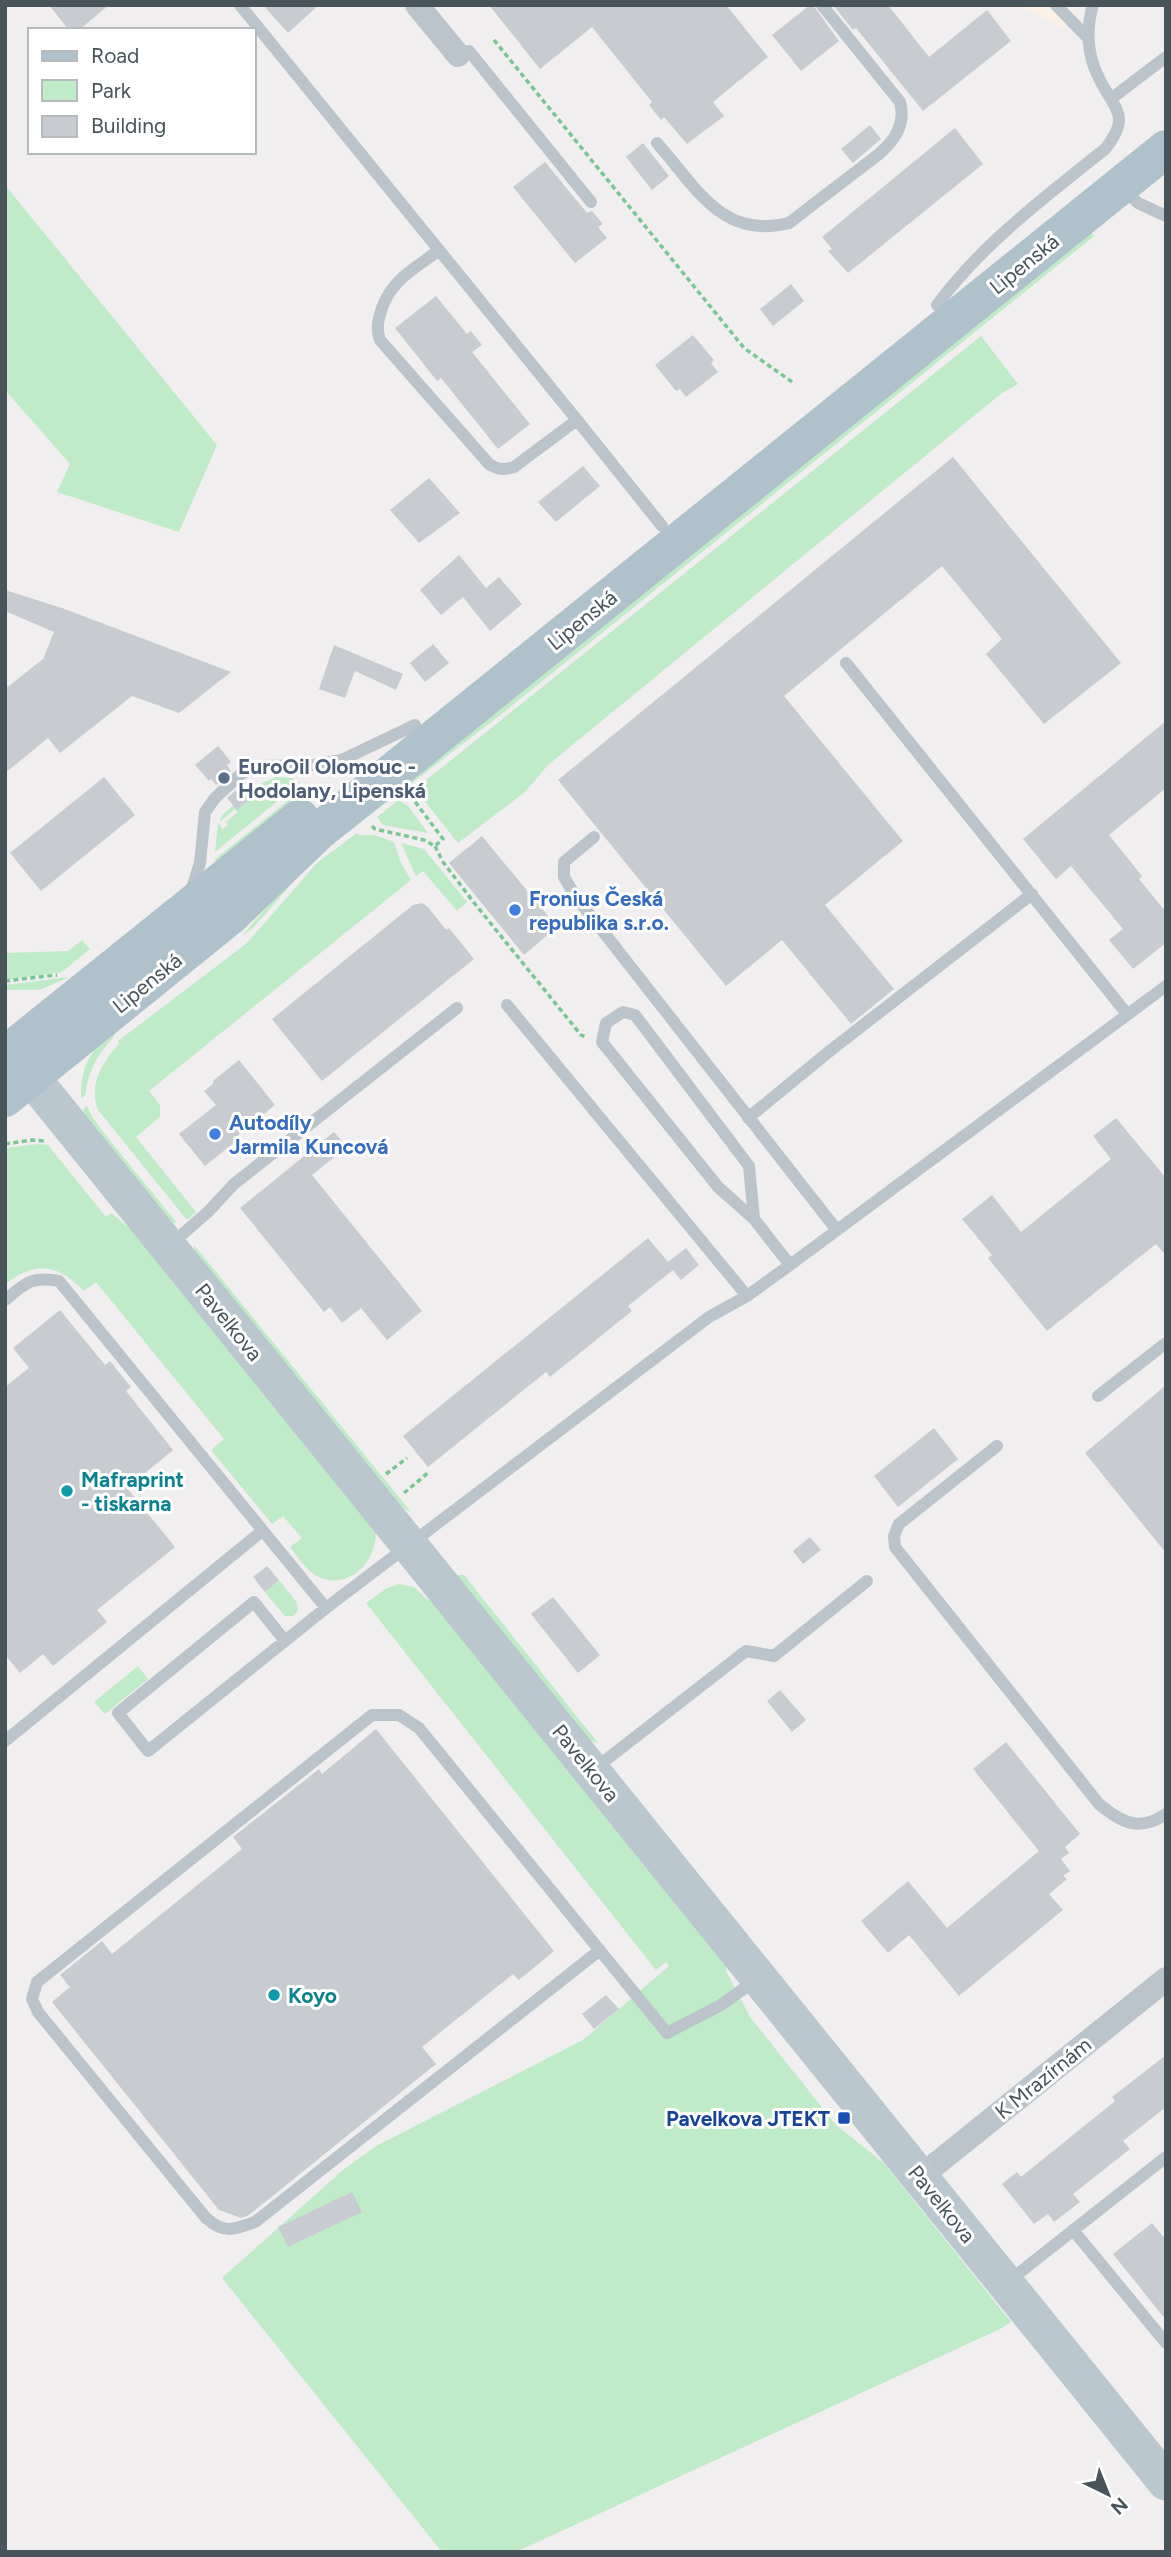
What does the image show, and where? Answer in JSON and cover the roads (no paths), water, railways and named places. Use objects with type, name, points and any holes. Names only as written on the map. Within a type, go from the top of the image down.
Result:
[{"type":"main road","name":"Lipenská","points":[[11,1065],[169,923],[1166,121]]},
{"type":"main road","name":"Lipenská","points":[[11,1065],[230,916],[318,832],[1166,149]]},
{"type":"street","points":[[426,11],[458,55]]},
{"type":"street","name":"Pavelkova","points":[[11,1065],[168,1247],[1166,2482]]},
{"type":"street","name":"K Mrazírnám","points":[[920,2177],[1166,1979]]},
{"type":"lane","points":[[240,5],[663,526]]},
{"type":"lane","points":[[657,143],[717,212],[741,224],[770,228],[789,223],[879,154],[890,144],[898,131],[903,112],[900,102],[822,5]]},
{"type":"lane","points":[[1055,5],[1088,38]]},
{"type":"lane","points":[[937,305],[992,241],[1105,149],[1115,137],[1120,122],[1117,106],[1096,73],[1088,38],[1093,5]]},
{"type":"lane","points":[[458,55],[469,51],[591,202]]},
{"type":"lane","points":[[1112,98],[1166,57]]},
{"type":"lane","points":[[1121,185],[1138,203],[1166,216]]},
{"type":"lane","points":[[439,250],[404,275],[388,291],[377,329],[380,340],[489,464],[496,468],[505,470],[514,467],[577,420]]},
{"type":"lane","points":[[846,663],[1127,1014]]},
{"type":"lane","points":[[169,923],[198,875],[205,812],[215,798],[241,774],[260,766],[314,765],[342,760],[415,726]]},
{"type":"lane","points":[[594,837],[564,862],[564,877],[576,897],[836,1229]]},
{"type":"lane","points":[[748,1118],[1032,894]]},
{"type":"lane","points":[[285,1641],[254,1602],[118,1713],[148,1751],[408,1544],[462,1506],[709,1317],[747,1296],[790,1265],[1166,986]]},
{"type":"lane","points":[[507,1005],[747,1296]]},
{"type":"lane","points":[[168,1247],[208,1212],[234,1184],[457,1008]]},
{"type":"lane","points":[[754,1219],[749,1166],[635,1015],[623,1012],[606,1023],[603,1042],[718,1187],[754,1219],[790,1265]]},
{"type":"lane","points":[[5,1300],[26,1283],[41,1278],[59,1282],[326,1608]]},
{"type":"lane","points":[[1098,1396],[1166,1343]]},
{"type":"lane","points":[[997,1446],[899,1524],[894,1536],[895,1547],[1099,1804],[1114,1816],[1139,1825],[1152,1822],[1166,1814]]},
{"type":"lane","points":[[5,1741],[262,1531]]},
{"type":"lane","points":[[593,1771],[746,1651],[774,1657],[867,1581]]},
{"type":"lane","points":[[600,1950],[255,2222],[236,2230],[217,2228],[206,2218],[37,2012],[32,1999],[37,1982],[372,1715],[400,1715],[419,1728],[600,1950],[667,2033],[721,2005],[760,1978]]},
{"type":"lane","points":[[1006,2284],[1166,2157]]},
{"type":"lane","points":[[1073,2230],[1166,2343]]},
{"type":"place","name":"EuroOil Olomouc - Hodolany, Lipenská","points":[[224,778]]},
{"type":"place","name":"Fronius Česká republika s.r.o.","points":[[515,910]]},
{"type":"place","name":"Autodíly Jarmila Kuncová","points":[[215,1134]]},
{"type":"place","name":"Mafraprint - tiskarna","points":[[67,1491]]},
{"type":"place","name":"Koyo","points":[[274,1995]]},
{"type":"place","name":"Pavelkova JTEKT","points":[[844,2118]]}]
